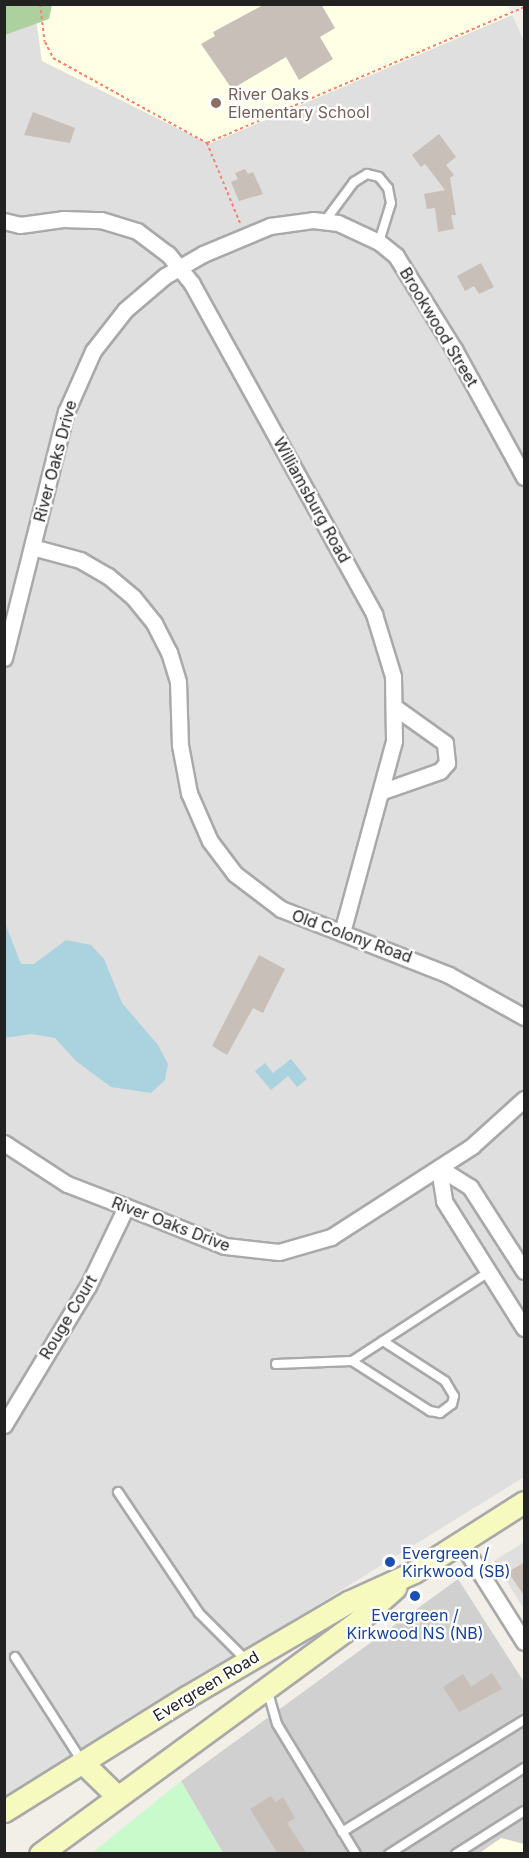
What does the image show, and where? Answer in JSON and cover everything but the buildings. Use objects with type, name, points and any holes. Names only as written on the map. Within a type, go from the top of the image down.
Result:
[{"type":"street","name":"Williamsburg Road","points":[[4,221],[20,225],[82,218],[119,225],[153,241],[180,266],[374,614],[393,676],[396,708],[394,741],[383,790],[342,933]]},
{"type":"street","name":"Brookwood Street","points":[[180,266],[245,236],[292,221],[325,221],[357,230],[379,242],[411,278],[525,477]]},
{"type":"street","name":"River Oaks Drive","points":[[4,658],[66,412],[83,369],[124,310],[180,266]]},
{"type":"street","name":"Old Colony Road","points":[[32,547],[64,554],[94,568],[144,610],[162,637],[174,666],[184,776],[194,810],[210,841],[235,874],[265,900],[302,920],[342,933],[449,975],[525,1017]]},
{"type":"street","points":[[383,790],[440,771],[447,763],[445,743],[396,708]]},
{"type":"street","points":[[439,1168],[486,1135],[525,1099]]},
{"type":"street","name":"River Oaks Drive","points":[[4,1143],[67,1184],[225,1246],[279,1252],[332,1237],[439,1168]]},
{"type":"street","points":[[439,1168],[470,1187],[520,1253],[525,1271]]},
{"type":"street","points":[[439,1168],[444,1200],[525,1328]]},
{"type":"street","name":"Rouge Court","points":[[4,1425],[88,1286],[126,1207]]},
{"type":"street","name":"Evergreen Road","points":[[4,1810],[247,1661],[348,1602],[414,1572],[525,1502]]},
{"type":"street","points":[[461,1542],[525,1642]]},
{"type":"street","name":"Evergreen Road","points":[[40,1854],[358,1621],[414,1572]]},
{"type":"street","points":[[247,1661],[266,1688]]},
{"type":"street","points":[[82,1762],[117,1796]]},
{"type":"lane","points":[[325,221],[354,182],[367,174],[379,177],[388,188],[391,202],[379,242]]},
{"type":"lane","points":[[276,1364],[352,1361],[489,1272]]},
{"type":"lane","points":[[352,1361],[430,1411],[440,1413],[452,1404],[454,1396],[445,1381],[383,1341]]},
{"type":"lane","points":[[118,1492],[199,1613],[247,1661]]},
{"type":"lane","points":[[15,1657],[82,1762]]},
{"type":"lane","points":[[266,1688],[277,1724],[356,1854]]},
{"type":"lane","points":[[342,1832],[525,1720]]},
{"type":"lane","points":[[389,1854],[525,1768]]},
{"type":"lane","points":[[456,1854],[525,1811]]},
{"type":"path","points":[[40,4],[45,42],[53,58],[207,143],[245,236]]},
{"type":"path","points":[[207,143],[525,7]]},
{"type":"shaded area","name":"River Oaks Elementary School","points":[[507,4],[512,15],[209,144],[42,61],[34,5]]},
{"type":"shaded area","points":[[5,5],[34,5],[209,144],[512,15],[524,41],[524,1477],[5,1798]]},
{"type":"shaded area","points":[[524,1542],[524,1609],[494,1561]]},
{"type":"shaded area","points":[[458,1579],[524,1682],[524,1844],[501,1838],[478,1854],[223,1853],[181,1781]]},
{"type":"shaded area","points":[[501,1838],[524,1844],[524,1853],[478,1854]]},
{"type":"green space","points":[[4,5],[52,5],[49,19],[5,35]]},
{"type":"green space","points":[[181,1781],[223,1853],[92,1853]]},
{"type":"water","points":[[5,923],[21,964],[34,964],[66,940],[91,945],[104,959],[122,1003],[158,1045],[168,1064],[165,1080],[151,1093],[111,1087],[76,1061],[55,1038],[31,1034],[5,1038]]},
{"type":"water","points":[[291,1059],[307,1079],[297,1087],[288,1076],[271,1090],[255,1071],[265,1063],[273,1073]]},
{"type":"place","name":"River Oaks Elementary School","points":[[216,103]]},
{"type":"place","name":"Evergreen / Kirkwood (SB)","points":[[390,1562]]},
{"type":"place","name":"Evergreen / Kirkwood NS (NB)","points":[[415,1596]]}]
